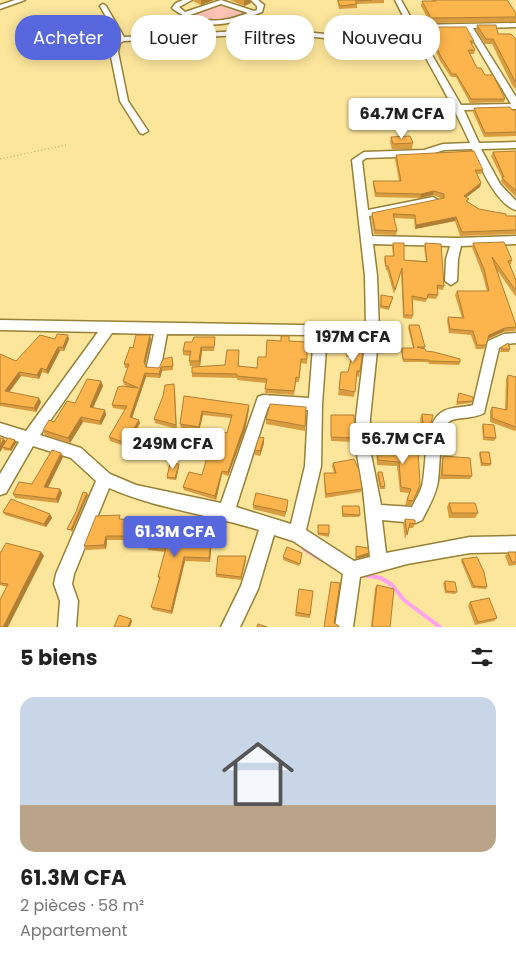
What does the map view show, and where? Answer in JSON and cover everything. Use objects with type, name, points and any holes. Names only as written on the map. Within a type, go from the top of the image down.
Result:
[{"type":"street","points":[[1,6],[22,0]]},
{"type":"street","points":[[189,0],[178,4],[175,8],[199,21],[220,24],[228,23],[260,11],[262,7],[254,0]]},
{"type":"street","points":[[398,0],[405,15]]},
{"type":"street","points":[[185,14],[219,2],[254,13]]},
{"type":"street","points":[[94,8],[105,3],[122,39]]},
{"type":"street","points":[[440,26],[516,24]]},
{"type":"street","points":[[459,108],[516,105],[468,25]]},
{"type":"street","points":[[143,131],[124,102],[114,52],[117,42],[122,39],[278,32],[324,37]]},
{"type":"street","points":[[433,60],[459,108],[492,181],[504,197],[516,207]]},
{"type":"street","points":[[379,564],[374,512],[363,449],[363,418],[372,360],[373,331],[367,240],[357,162],[360,156],[425,153],[443,148],[516,146]]},
{"type":"street","points":[[364,214],[433,200]]},
{"type":"street","points":[[367,240],[515,241]]},
{"type":"street","points":[[451,281],[452,259],[456,242]]},
{"type":"street","points":[[1,326],[373,331]]},
{"type":"street","points":[[0,488],[29,439],[108,328]]},
{"type":"street","points":[[154,366],[161,329]]},
{"type":"street","points":[[297,534],[313,466],[315,404],[321,330]]},
{"type":"street","points":[[374,512],[416,515],[429,487],[436,439],[441,422],[450,415],[472,412],[479,409],[493,345],[504,339],[516,338]]},
{"type":"street","points":[[226,512],[263,401],[315,404]]},
{"type":"street","points":[[0,429],[76,453],[105,479],[135,492],[226,512],[297,534],[352,570],[470,545],[516,544]]},
{"type":"street","points":[[67,627],[69,601],[63,584],[65,574],[105,479]]},
{"type":"street","points":[[230,627],[249,589],[269,524]]},
{"type":"street","points":[[344,627],[352,570]]},
{"type":"path","points":[[0,159],[66,145]]},
{"type":"shaded area","points":[[221,4],[244,13],[244,15],[226,15],[226,20],[220,22],[216,21],[216,15],[196,15],[197,12]]},
{"type":"building","points":[[338,0],[372,0],[355,1],[357,4],[340,6]]},
{"type":"building","points":[[507,0],[516,13],[516,17],[440,18],[440,15],[429,15],[422,1]]},
{"type":"building","points":[[477,25],[496,25],[498,34],[511,34],[516,39],[516,83],[493,39],[486,39]]},
{"type":"building","points":[[440,27],[466,27],[474,41],[470,41],[475,50],[468,50],[477,68],[481,68],[485,75],[493,75],[505,99],[471,99],[456,74],[452,74],[441,57]]},
{"type":"building","points":[[510,107],[512,110],[516,110],[516,132],[485,133],[474,108]]},
{"type":"building","points":[[410,136],[413,143],[393,144],[391,137]]},
{"type":"building","points":[[474,151],[483,170],[475,170],[481,183],[464,196],[469,199],[466,201],[479,209],[506,214],[506,216],[516,216],[516,230],[462,232],[456,217],[416,225],[415,215],[393,214],[397,231],[375,230],[372,213],[444,198],[444,194],[434,191],[421,194],[376,193],[373,181],[401,181],[396,155]]},
{"type":"building","points":[[516,151],[516,191],[503,179],[502,177],[504,177],[493,152]]},
{"type":"building","points":[[504,242],[512,260],[508,261],[516,280],[516,291],[492,257],[516,327],[505,328],[489,335],[486,345],[477,345],[473,331],[450,329],[448,317],[464,318],[457,291],[489,291],[484,269],[473,243]]},
{"type":"building","points":[[393,243],[404,243],[404,260],[427,262],[425,243],[441,244],[444,286],[437,285],[438,295],[428,294],[427,299],[412,296],[413,315],[404,315],[402,268],[395,290],[388,266],[386,266],[385,256],[394,256]]},
{"type":"building","points":[[381,295],[393,297],[389,307],[381,306]]},
{"type":"building","points":[[409,325],[419,325],[425,347],[417,347],[460,359],[460,362],[403,359],[402,348],[414,348]]},
{"type":"building","points":[[57,334],[68,335],[63,347],[58,347],[46,370],[41,368],[37,375],[19,372],[5,391],[39,398],[34,408],[0,403],[0,354],[16,361],[40,335],[55,339]]},
{"type":"building","points":[[348,334],[365,336],[360,371],[357,371],[355,392],[339,389],[341,372],[348,372],[353,352],[347,351]]},
{"type":"building","points":[[136,335],[150,335],[144,362],[146,367],[159,368],[163,359],[172,357],[173,366],[161,367],[159,374],[145,373],[130,417],[139,420],[130,435],[149,440],[144,451],[109,437],[127,406],[112,405],[118,387],[138,388],[123,381],[129,364],[124,364],[130,347],[133,348]]},
{"type":"building","points":[[281,336],[289,336],[289,341],[307,342],[307,359],[301,359],[299,378],[296,377],[294,391],[265,389],[267,379],[237,376],[237,374],[192,373],[192,367],[225,365],[227,350],[239,350],[238,366],[257,368],[258,357],[266,357],[267,340],[281,341]]},
{"type":"building","points":[[194,337],[215,337],[214,347],[201,347],[199,361],[189,361],[191,351],[183,351],[185,342],[192,342]]},
{"type":"building","points":[[508,343],[510,349],[501,349],[502,347]]},
{"type":"building","points":[[508,375],[516,377],[516,427],[492,418],[492,407],[507,410]]},
{"type":"building","points":[[87,379],[101,381],[90,407],[105,410],[100,421],[81,417],[68,438],[43,430],[49,420],[54,422],[67,401],[75,403]]},
{"type":"building","points":[[174,384],[176,425],[154,419],[165,385]]},
{"type":"building","points":[[459,393],[473,397],[473,401],[457,402]]},
{"type":"building","points":[[184,396],[249,405],[244,426],[228,472],[222,471],[215,496],[183,487],[189,472],[202,475],[211,444],[206,444],[209,430],[227,433],[232,415],[202,411],[199,427],[180,424]]},
{"type":"building","points":[[270,404],[306,407],[305,426],[266,419]]},
{"type":"building","points":[[422,414],[433,415],[428,434],[424,434]]},
{"type":"building","points":[[331,415],[354,415],[355,438],[331,437]]},
{"type":"building","points":[[483,424],[494,425],[496,438],[484,437]]},
{"type":"building","points":[[259,437],[264,438],[260,451],[255,450]]},
{"type":"building","points":[[8,438],[15,440],[10,449],[2,447]]},
{"type":"building","points":[[377,442],[410,447],[409,450],[418,450],[420,485],[413,501],[407,500],[411,489],[401,487],[399,462],[378,460]]},
{"type":"building","points":[[52,450],[61,453],[44,487],[60,489],[56,499],[13,494],[19,482],[32,484]]},
{"type":"building","points":[[480,452],[489,452],[491,464],[482,463]]},
{"type":"building","points":[[443,456],[470,458],[472,476],[442,475]]},
{"type":"building","points":[[354,459],[359,470],[362,489],[326,494],[324,473],[336,473],[333,463]]},
{"type":"building","points":[[170,463],[179,464],[175,478],[167,477]]},
{"type":"building","points":[[378,472],[382,472],[385,486],[381,487]]},
{"type":"building","points":[[83,492],[87,493],[71,530],[67,529],[76,512]]},
{"type":"building","points":[[256,493],[288,500],[286,512],[253,505]]},
{"type":"building","points":[[11,499],[50,514],[44,524],[3,512]]},
{"type":"building","points":[[449,503],[475,503],[478,513],[452,513]]},
{"type":"building","points":[[342,506],[359,506],[360,515],[343,514]]},
{"type":"building","points":[[120,515],[119,519],[132,520],[129,536],[106,536],[104,545],[84,546],[96,516]]},
{"type":"building","points":[[405,519],[415,520],[415,524],[410,523],[407,535]]},
{"type":"building","points":[[157,523],[180,524],[179,531],[212,533],[209,558],[184,557],[171,611],[151,607],[166,548],[147,546],[150,532],[155,533]]},
{"type":"building","points":[[318,525],[329,525],[329,534],[318,533]]},
{"type":"building","points":[[6,543],[41,552],[3,627],[0,627],[0,600],[8,584],[0,583],[0,552]]},
{"type":"building","points":[[356,546],[368,548],[369,553],[356,557]]},
{"type":"building","points":[[287,547],[302,553],[300,564],[283,557]]},
{"type":"building","points":[[508,552],[516,552],[516,562],[512,562]]},
{"type":"building","points":[[218,556],[246,556],[241,577],[216,574]]},
{"type":"building","points":[[477,557],[484,572],[487,587],[474,586],[462,559]]},
{"type":"building","points":[[445,581],[455,582],[457,592],[446,591]]},
{"type":"building","points":[[331,582],[340,583],[334,623],[339,627],[324,627]]},
{"type":"building","points":[[377,585],[394,589],[390,627],[372,627]]},
{"type":"building","points":[[299,589],[313,591],[310,615],[296,612]]},
{"type":"building","points":[[489,598],[497,618],[478,622],[470,602]]},
{"type":"building","points":[[119,615],[131,619],[128,627],[114,627]]},
{"type":"waterway","points":[[304,549],[322,560]]},
{"type":"waterway","points":[[363,575],[381,578],[392,585],[404,600],[440,627]]}]
